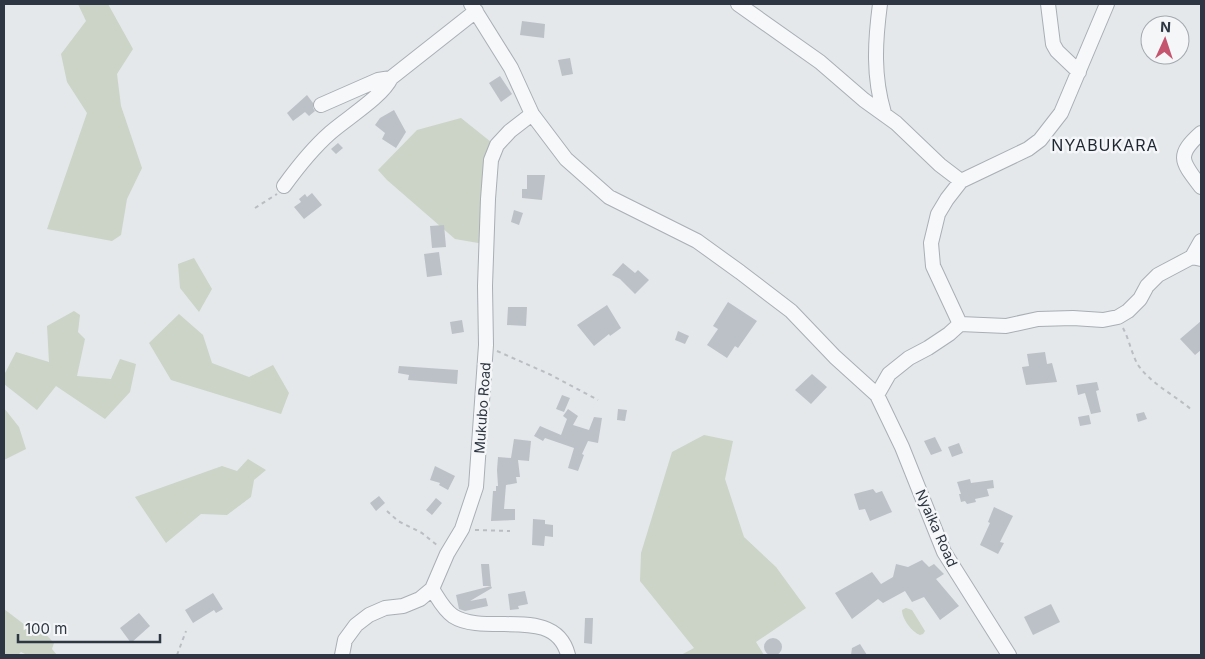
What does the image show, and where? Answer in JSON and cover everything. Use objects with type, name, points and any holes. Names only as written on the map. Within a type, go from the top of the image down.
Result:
[{"type":"street","points":[[738,4],[820,62],[864,100],[884,113],[910,135],[940,165],[961,181]]},
{"type":"street","points":[[880,4],[875,63],[878,95],[884,113]]},
{"type":"street","points":[[1048,4],[1053,44],[1079,72]]},
{"type":"street","points":[[960,324],[933,266],[931,243],[938,214],[961,181],[1028,149],[1040,140],[1061,113],[1107,4]]},
{"type":"street","points":[[284,186],[296,169],[328,135],[383,91],[391,78],[474,8],[511,68],[532,114],[566,159],[609,197],[697,241],[740,272],[791,312],[835,357],[877,394],[889,374],[909,358],[935,344],[960,324],[1006,326],[1038,319],[1073,318],[1103,320],[1118,317],[1128,311],[1140,299],[1158,275],[1197,258],[1201,241]]},
{"type":"street","points":[[321,105],[378,80],[391,78]]},
{"type":"street","name":"Mukubo Road","points":[[432,589],[447,554],[462,529],[476,487],[486,345],[485,286],[491,160],[497,146],[510,131],[532,114]]},
{"type":"street","points":[[1201,133],[1189,144],[1184,153],[1184,162],[1201,187]]},
{"type":"street","name":"Nyaika Road","points":[[877,394],[902,447],[944,552],[1009,655]]},
{"type":"street","points":[[342,655],[345,640],[356,625],[369,615],[385,608],[403,606],[420,599],[432,589],[446,610],[453,616],[472,622],[525,625],[551,631],[565,644],[568,655]]},
{"type":"path","points":[[255,208],[275,196],[284,186]]},
{"type":"path","points":[[1118,317],[1130,341],[1138,364],[1155,383],[1182,401],[1193,411]]},
{"type":"path","points":[[486,345],[549,374],[598,400]]},
{"type":"path","points":[[387,511],[398,521],[422,533],[447,554]]},
{"type":"path","points":[[462,529],[510,531]]},
{"type":"path","points":[[177,655],[186,631]]},
{"type":"green space","points":[[78,4],[108,4],[133,49],[117,74],[121,106],[142,168],[127,199],[121,235],[112,241],[47,229],[87,113],[67,82],[61,54],[86,21]]},
{"type":"green space","points":[[461,118],[491,142],[484,244],[455,239],[378,170],[417,130]]},
{"type":"green space","points":[[194,258],[212,289],[199,312],[180,288],[178,264]]},
{"type":"green space","points":[[74,311],[80,315],[78,332],[85,339],[77,376],[111,379],[120,359],[136,364],[130,392],[105,419],[56,386],[37,410],[4,384],[4,375],[16,352],[49,362],[47,326]]},
{"type":"green space","points":[[179,314],[203,335],[212,363],[249,377],[273,365],[289,393],[281,414],[171,380],[149,343]]},
{"type":"green space","points":[[4,408],[19,427],[26,449],[4,460]]},
{"type":"green space","points":[[704,435],[733,441],[725,479],[744,537],[776,567],[806,608],[756,642],[764,655],[681,655],[694,648],[640,581],[641,553],[672,452]]},
{"type":"green space","points":[[248,459],[266,470],[254,480],[251,497],[227,515],[201,514],[166,543],[135,497],[222,466],[237,471]]},
{"type":"green space","points":[[906,608],[912,610],[925,631],[923,634],[917,633],[906,621],[902,610]]},
{"type":"green space","points":[[4,609],[25,625],[39,627],[54,643],[52,649],[57,655],[27,655],[21,652],[18,655],[4,655]]},
{"type":"building","points":[[522,21],[545,24],[544,38],[520,35]]},
{"type":"building","points":[[570,58],[573,74],[562,76],[558,60]]},
{"type":"building","points":[[500,76],[512,94],[501,102],[489,83]]},
{"type":"building","points":[[307,95],[313,103],[315,111],[309,116],[305,112],[293,121],[287,113]]},
{"type":"building","points":[[394,110],[406,132],[396,148],[382,139],[385,133],[375,125],[380,118]]},
{"type":"building","points":[[338,143],[343,148],[336,154],[331,149]]},
{"type":"building","points":[[527,175],[545,175],[542,200],[522,198],[522,189],[527,189]]},
{"type":"building","points":[[312,193],[322,205],[304,219],[294,207],[301,202],[299,199],[305,194],[307,197]]},
{"type":"building","points":[[514,210],[523,213],[519,225],[511,222]]},
{"type":"building","points":[[444,225],[446,247],[432,248],[430,226]]},
{"type":"building","points":[[439,252],[442,275],[427,277],[424,254]]},
{"type":"building","points":[[623,263],[635,273],[638,270],[649,280],[635,294],[620,279],[612,275]]},
{"type":"building","points":[[728,302],[757,321],[738,348],[735,346],[727,358],[707,345],[718,329],[713,326]]},
{"type":"building","points":[[607,305],[621,328],[610,336],[609,334],[594,346],[577,325]]},
{"type":"building","points":[[508,307],[527,307],[526,326],[507,325]]},
{"type":"building","points":[[462,320],[464,332],[452,334],[450,322]]},
{"type":"building","points":[[1201,321],[1201,350],[1195,355],[1180,339]]},
{"type":"building","points":[[678,331],[689,336],[685,344],[675,340]]},
{"type":"building","points":[[1045,352],[1047,364],[1052,363],[1057,382],[1026,385],[1022,367],[1029,366],[1027,354]]},
{"type":"building","points":[[399,366],[458,370],[457,384],[408,380],[409,375],[398,373]]},
{"type":"building","points":[[812,374],[827,387],[811,404],[795,390]]},
{"type":"building","points":[[1097,382],[1099,390],[1096,391],[1101,412],[1091,414],[1085,393],[1078,395],[1076,385]]},
{"type":"building","points":[[562,395],[570,398],[564,412],[556,409]]},
{"type":"building","points":[[568,409],[578,416],[573,425],[589,430],[594,417],[602,418],[598,443],[588,441],[582,454],[584,455],[578,471],[568,468],[574,448],[545,438],[543,441],[534,436],[540,426],[561,435],[567,419],[563,416]]},
{"type":"building","points":[[618,409],[627,410],[625,421],[617,420]]},
{"type":"building","points":[[1144,412],[1147,419],[1138,422],[1136,414]]},
{"type":"building","points":[[1089,415],[1091,424],[1080,426],[1078,417]]},
{"type":"building","points":[[935,437],[942,451],[931,455],[924,441]]},
{"type":"building","points":[[514,439],[531,441],[529,461],[518,460],[520,477],[516,477],[517,483],[506,485],[504,509],[515,509],[515,520],[491,521],[493,491],[496,491],[496,486],[498,486],[498,457],[511,458]]},
{"type":"building","points":[[959,443],[963,453],[952,457],[948,447]]},
{"type":"building","points":[[435,466],[455,476],[448,490],[439,485],[440,483],[430,480]]},
{"type":"building","points":[[970,479],[971,483],[993,480],[994,488],[987,489],[989,496],[975,499],[976,502],[967,504],[965,501],[961,502],[959,494],[961,494],[957,482]]},
{"type":"building","points":[[873,489],[876,493],[882,491],[892,512],[870,521],[865,509],[859,510],[854,494]]},
{"type":"building","points":[[379,496],[385,503],[376,511],[370,503]]},
{"type":"building","points":[[436,498],[442,503],[432,515],[426,510]]},
{"type":"building","points":[[994,507],[1013,516],[1000,542],[1004,543],[998,554],[980,545],[990,523],[988,522]]},
{"type":"building","points":[[533,519],[545,520],[545,524],[553,525],[553,537],[545,536],[544,546],[532,545]]},
{"type":"building","points":[[922,560],[929,567],[934,564],[944,574],[936,579],[959,606],[940,620],[924,597],[912,602],[905,591],[883,603],[878,599],[852,619],[835,593],[872,572],[881,584],[893,577],[896,564],[908,567]]},
{"type":"building","points":[[481,564],[489,564],[491,586],[483,586]]},
{"type":"building","points":[[491,586],[492,588],[470,601],[486,598],[488,606],[465,611],[459,609],[456,595]]},
{"type":"building","points":[[525,591],[528,604],[518,606],[519,609],[510,610],[508,594]]},
{"type":"building","points":[[213,593],[223,609],[216,613],[214,610],[193,623],[185,610]]},
{"type":"building","points":[[1051,604],[1060,622],[1033,635],[1024,617]]},
{"type":"building","points":[[139,613],[150,626],[131,643],[120,628]]},
{"type":"building","points":[[585,618],[593,618],[592,644],[584,643]]},
{"type":"building","points":[[773,638],[779,641],[782,647],[779,653],[773,656],[767,653],[764,647],[767,641]]},
{"type":"building","points":[[860,644],[867,655],[851,655],[852,648]]},
{"type":"district","name":"NYABUKARA","points":[[1105,145]]}]
